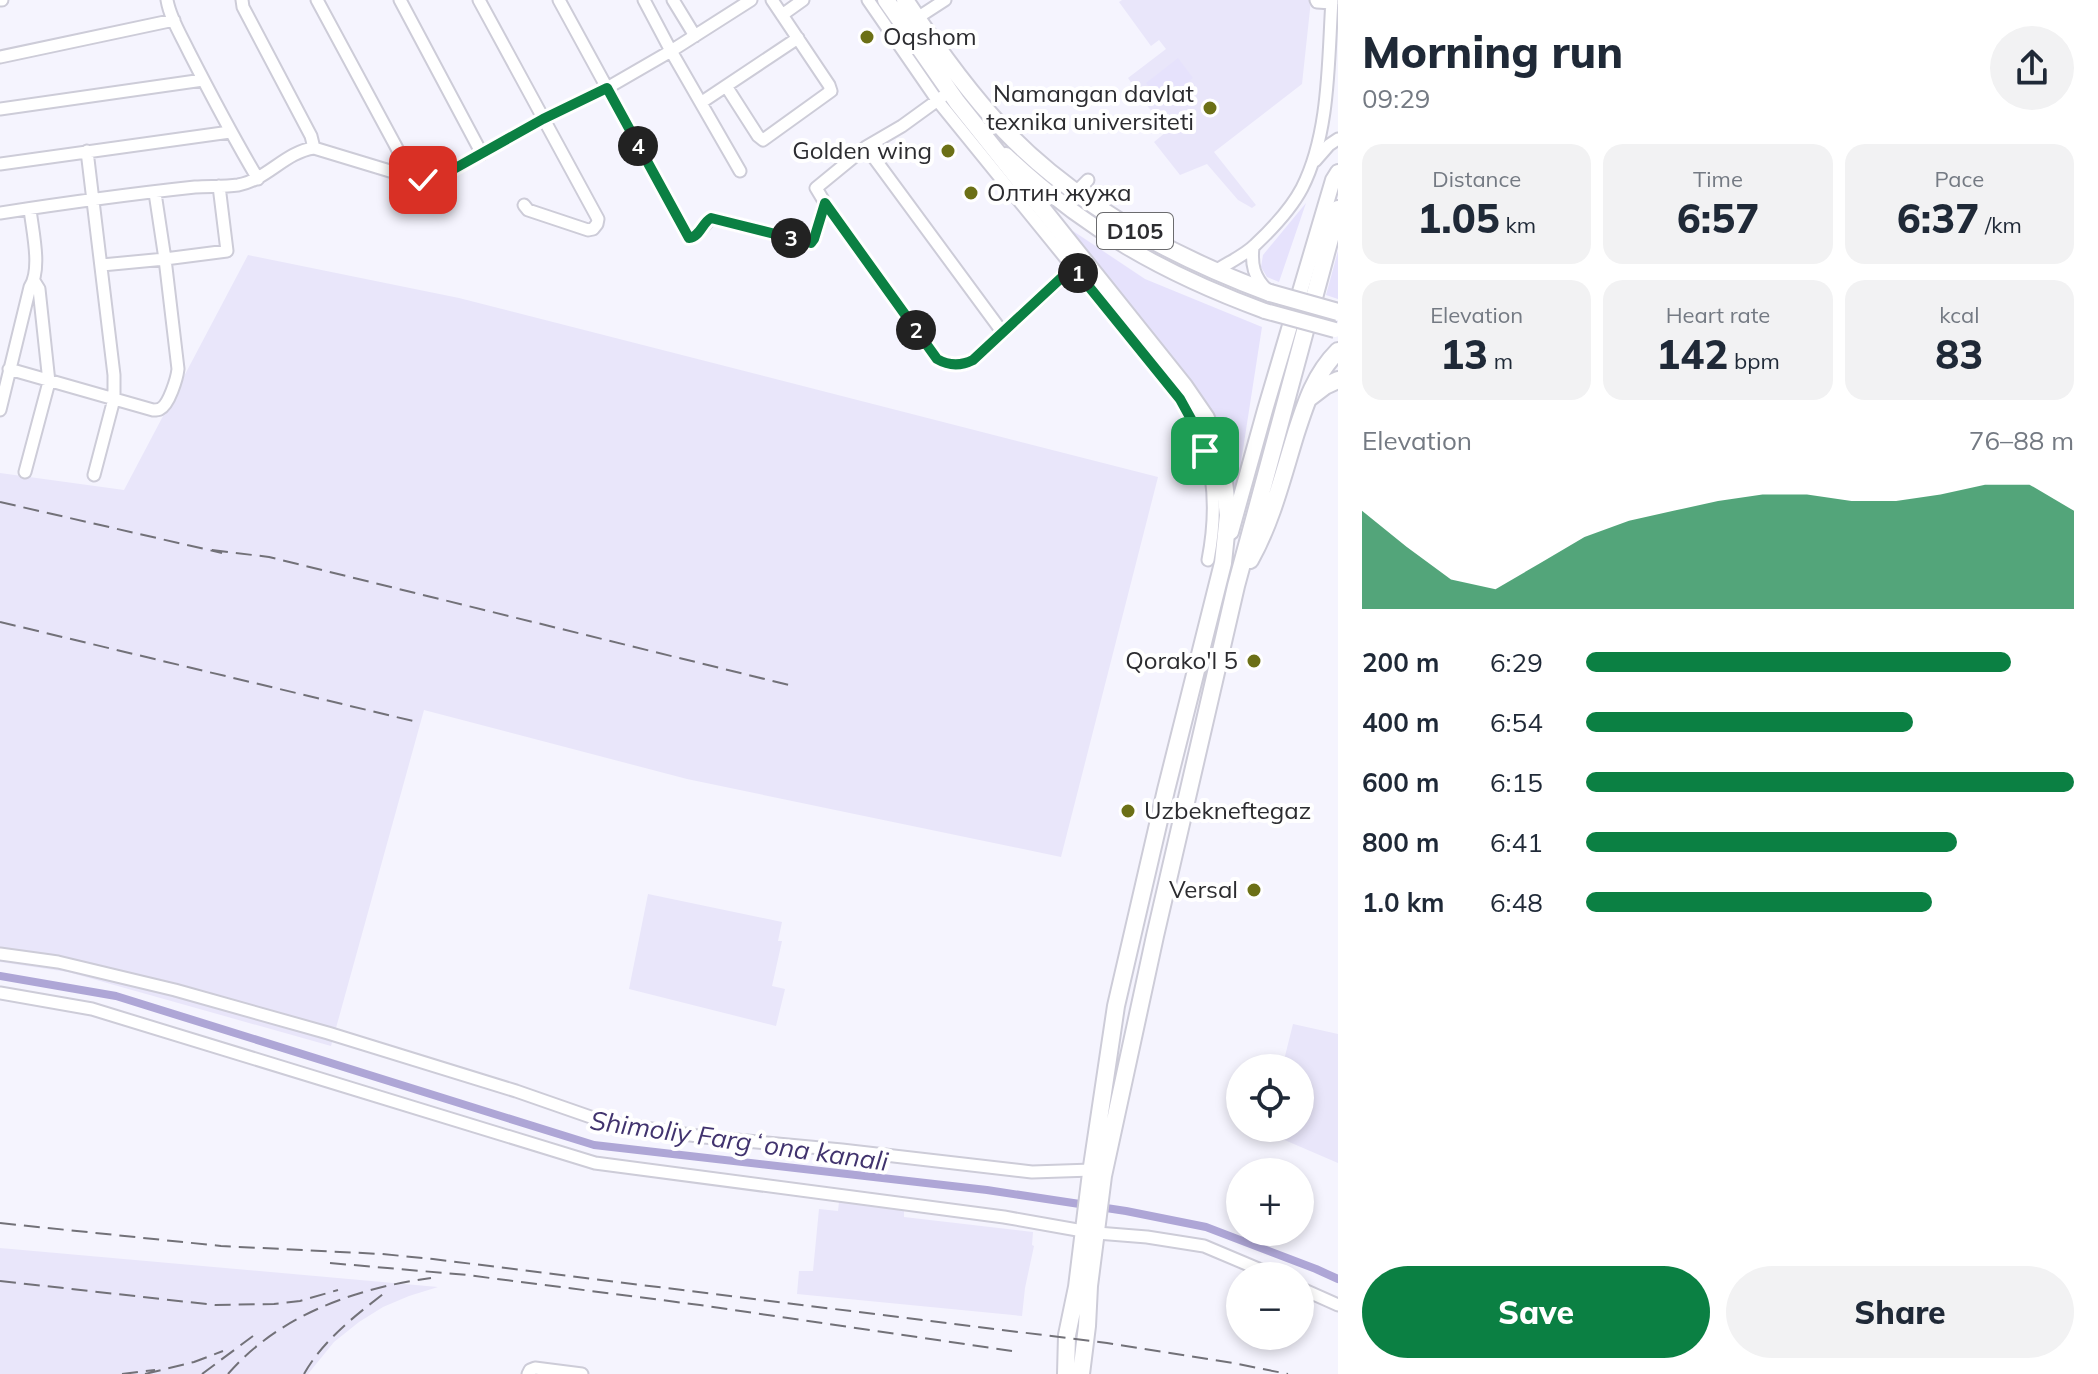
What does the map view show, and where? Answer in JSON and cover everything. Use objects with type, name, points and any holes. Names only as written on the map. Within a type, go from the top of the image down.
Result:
[{"type":"highway","name":"D105","points":[[886,0],[910,22],[1015,142],[1082,186],[1145,237],[1214,272],[1270,293],[1338,312]]},
{"type":"highway","name":"D105","points":[[905,0],[910,22],[948,98]]},
{"type":"highway","points":[[948,98],[1077,263],[1184,386],[1206,418],[1222,465],[1226,490],[1228,515],[1215,561],[1116,1006],[1095,1173],[1084,1370]]},
{"type":"highway","points":[[1095,1173],[1155,936],[1236,586],[1338,209]]},
{"type":"highway","points":[[1236,586],[1264,531],[1307,400],[1320,373],[1338,351]]},
{"type":"highway","points":[[1307,400],[1338,380]]},
{"type":"highway","points":[[1066,1374],[1067,1335],[1090,1230]]},
{"type":"main road","name":"D105","points":[[948,98],[1030,178],[1105,235],[1207,289],[1265,311],[1336,330]]},
{"type":"main road","points":[[1215,561],[1338,172]]},
{"type":"street","points":[[167,0],[203,80],[258,179]]},
{"type":"street","points":[[242,0],[311,136],[314,148]]},
{"type":"street","points":[[317,0],[413,178]]},
{"type":"street","points":[[400,0],[482,154]]},
{"type":"street","points":[[479,0],[598,219],[597,224],[588,230],[528,210],[524,205]]},
{"type":"street","points":[[559,0],[689,238],[696,235],[711,218],[811,243],[825,203]]},
{"type":"street","points":[[644,0],[740,171]]},
{"type":"street","points":[[673,0],[695,36]]},
{"type":"street","points":[[0,213],[198,187],[239,185],[258,179],[289,156],[314,148],[413,178],[436,179],[543,119],[607,88],[751,0]]},
{"type":"street","points":[[726,86],[758,136],[766,140],[831,91],[772,0]]},
{"type":"street","points":[[782,15],[803,0]]},
{"type":"street","points":[[868,0],[948,98],[866,147],[818,185],[816,191],[937,359],[955,365],[973,360],[1077,263]]},
{"type":"street","points":[[910,22],[945,0]]},
{"type":"street","points":[[1214,272],[1253,247],[1288,209],[1302,188],[1312,164],[1326,96],[1332,2],[1316,0]]},
{"type":"street","points":[[0,57],[174,20]]},
{"type":"street","points":[[702,102],[798,38]]},
{"type":"street","points":[[0,109],[203,80]]},
{"type":"street","points":[[0,164],[230,132]]},
{"type":"street","points":[[1312,164],[1338,139]]},
{"type":"street","points":[[866,147],[1003,333]]},
{"type":"street","points":[[87,151],[114,375],[114,399],[94,475]]},
{"type":"street","points":[[102,265],[227,251],[219,186]]},
{"type":"street","points":[[9,369],[157,411],[164,405],[177,380],[178,369],[155,193]]},
{"type":"street","points":[[0,410],[34,281],[35,249],[30,209]]},
{"type":"street","points":[[1253,247],[1252,265],[1256,276],[1270,293]]},
{"type":"street","points":[[25,472],[49,382],[39,289],[34,281]]},
{"type":"street","points":[[0,954],[58,962],[190,994],[328,1033],[605,1122],[704,1137],[1032,1172],[1095,1173]]},
{"type":"street","points":[[0,993],[92,1009],[595,1163],[1147,1237],[1204,1246],[1242,1262]]},
{"type":"street","points":[[1314,1294],[1338,1305]]},
{"type":"street","points":[[528,1374],[535,1368],[582,1374]]},
{"type":"shaded area","name":"Namangan davlat texnika universiteti","points":[[1311,0],[1302,84],[1214,152],[1256,205],[1252,208],[1238,200],[1207,164],[1180,175],[1154,142],[1166,132],[1128,78],[1166,49],[1159,40],[1151,46],[1119,2]]},
{"type":"shaded area","points":[[1178,58],[1193,78],[1161,103],[1146,83]]},
{"type":"shaded area","points":[[1306,203],[1279,282],[1267,277],[1261,267],[1263,255]]},
{"type":"shaded area","points":[[1073,231],[1145,279],[1262,327],[1234,507],[1227,455],[1212,415],[1069,234]]},
{"type":"shaded area","points":[[1338,251],[1338,299],[1326,295]]},
{"type":"shaded area","points":[[248,255],[459,298],[1158,477],[1061,857],[687,779],[424,710],[331,1046],[68,972],[0,962],[0,473],[124,490]]},
{"type":"shaded area","points":[[648,894],[782,922],[778,941],[782,941],[772,986],[785,989],[776,1026],[629,989]]},
{"type":"shaded area","points":[[1293,1024],[1338,1034],[1338,1163],[1289,1142],[1314,1142],[1314,1054],[1286,1054]]},
{"type":"shaded area","points":[[839,1202],[904,1208],[904,1217],[1033,1232],[1034,1246],[1022,1316],[797,1294],[799,1271],[813,1271],[819,1209],[838,1211]]},
{"type":"shaded area","points":[[0,1248],[438,1287],[383,1307],[359,1322],[334,1342],[308,1374],[0,1374]]},
{"type":"waterway","name":"Shimoliy Fargʻona kanali","points":[[0,976],[116,996],[594,1145],[987,1190],[1126,1211],[1206,1227],[1338,1279]]},
{"type":"railway","points":[[0,502],[222,553]]},
{"type":"railway","points":[[212,550],[269,557],[793,686]]},
{"type":"railway","points":[[0,622],[413,721]]},
{"type":"railway","points":[[0,1223],[221,1246],[433,1259],[1107,1343],[1288,1374]]},
{"type":"railway","points":[[330,1263],[467,1275],[700,1305],[1012,1351]]},
{"type":"railway","points":[[228,1374],[248,1353],[271,1336],[320,1308],[375,1289],[431,1278]]},
{"type":"railway","points":[[0,1281],[215,1305],[300,1301],[338,1290]]},
{"type":"railway","points":[[304,1374],[330,1339],[387,1291]]},
{"type":"railway","points":[[202,1374],[253,1336]]},
{"type":"railway","points":[[145,1374],[223,1351]]},
{"type":"railway","points":[[122,1374],[155,1370]]},
{"type":"place","name":"Oqshom","points":[[867,37]]},
{"type":"place","name":"Namangan davlat texnika universiteti","points":[[1210,108]]},
{"type":"place","name":"Golden wing","points":[[948,151]]},
{"type":"place","name":"Олтин жужа","points":[[971,193]]},
{"type":"place","name":"Qorako'l 5","points":[[1254,661]]},
{"type":"place","name":"Uzbekneftegaz","points":[[1128,811]]},
{"type":"place","name":"Versal","points":[[1254,890]]},
{"type":"route","points":[[423,180],[436,179],[543,119],[607,88],[689,238],[696,235],[711,218],[811,243],[825,203],[937,359],[944,363],[966,364],[973,360],[1073,267],[1180,399],[1205,451]]}]
